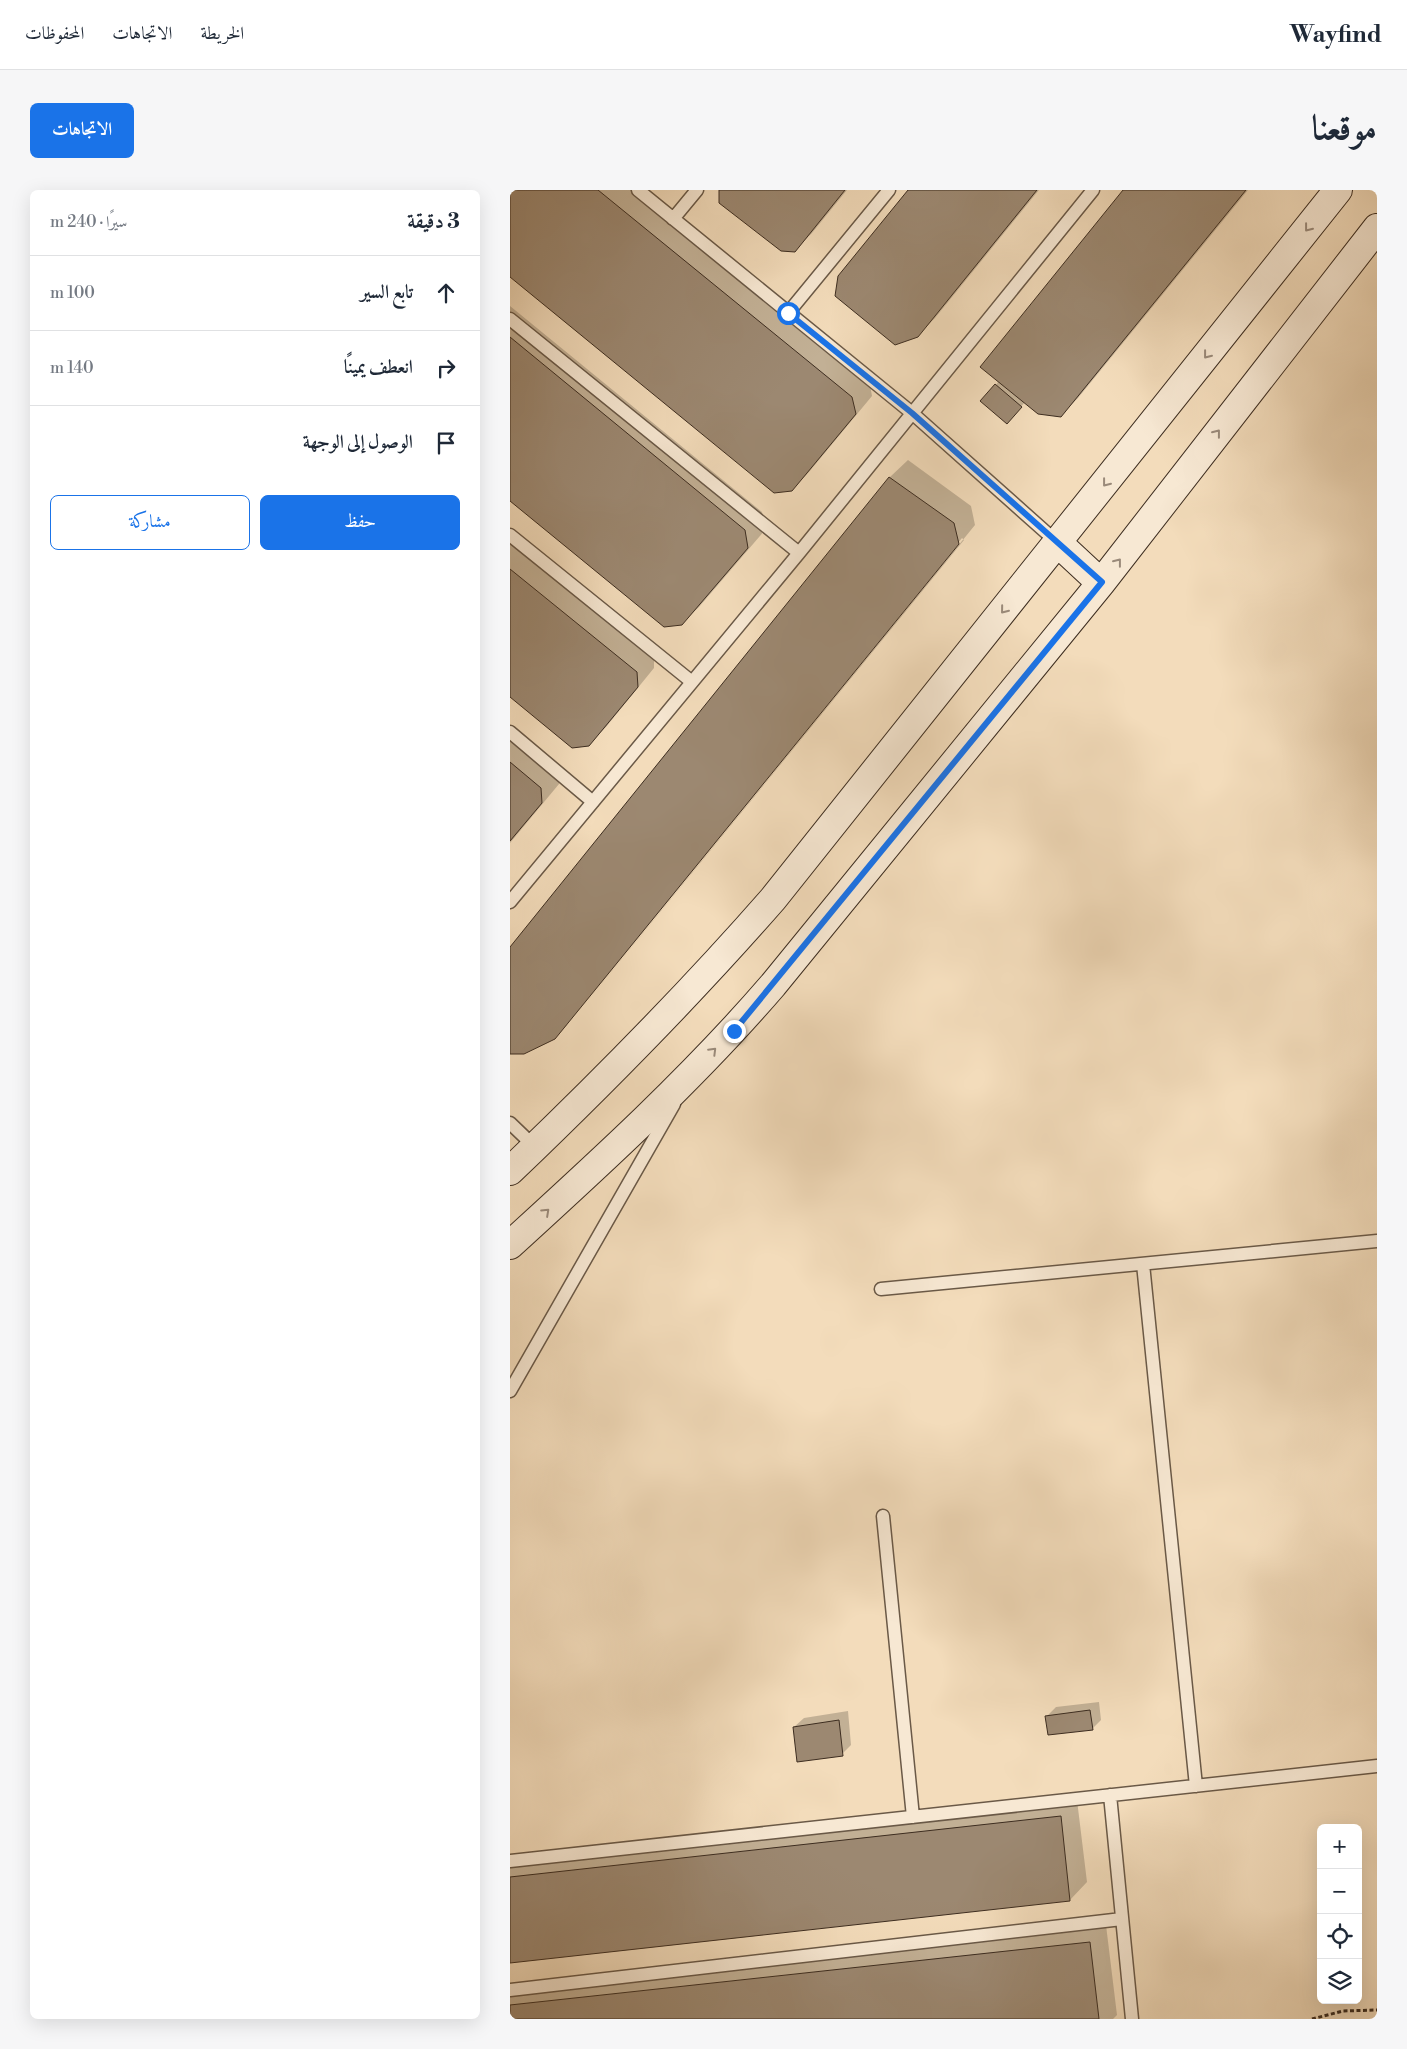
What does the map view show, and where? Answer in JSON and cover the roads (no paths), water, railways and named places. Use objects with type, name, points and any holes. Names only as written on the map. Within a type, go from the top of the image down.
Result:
[{"type":"street","points":[[510,1171],[664,1020],[762,913],[1338,190]]},
{"type":"street","points":[[510,1245],[734,1031],[1102,582],[1377,228]]},
{"type":"street","points":[[1058,543],[1102,582]]},
{"type":"lane","points":[[638,190],[912,413],[1058,543]]},
{"type":"lane","points":[[673,219],[697,190]]},
{"type":"lane","points":[[788,313],[889,190]]},
{"type":"lane","points":[[510,902],[799,553],[1093,190]]},
{"type":"lane","points":[[510,319],[799,553]]},
{"type":"lane","points":[[510,535],[692,682]]},
{"type":"lane","points":[[510,732],[593,802]]},
{"type":"lane","points":[[510,1391],[692,1073]]},
{"type":"lane","points":[[510,1123],[535,1147]]},
{"type":"lane","points":[[881,1289],[1377,1241]]},
{"type":"lane","points":[[1143,1264],[1196,1786]]},
{"type":"lane","points":[[883,1516],[913,1817]]},
{"type":"lane","points":[[510,1861],[1377,1766]]},
{"type":"lane","points":[[1110,1796],[1132,2019]]},
{"type":"lane","points":[[510,1990],[1122,1919]]}]
